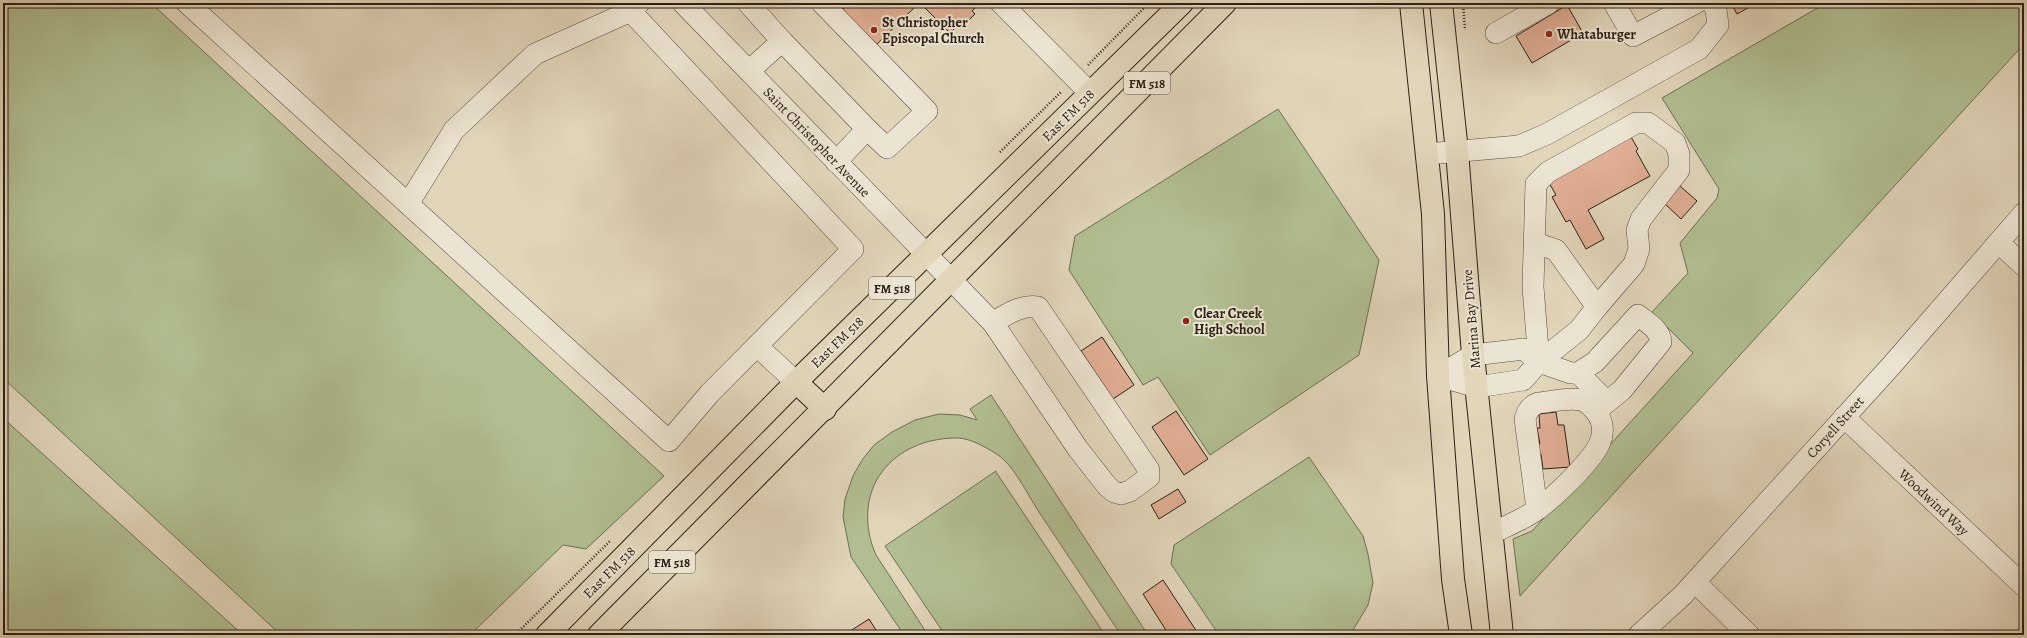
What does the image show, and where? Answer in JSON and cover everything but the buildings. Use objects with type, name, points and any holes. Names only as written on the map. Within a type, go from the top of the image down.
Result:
[{"type":"main road","name":"FM 518","points":[[599,635],[952,281],[1225,3]]},
{"type":"main road","points":[[1411,3],[1433,214],[1438,376],[1453,579],[1461,635]]},
{"type":"main road","name":"Marina Bay Drive","points":[[1441,3],[1457,151],[1473,356],[1502,635]]},
{"type":"main road","name":"East FM 518","points":[[547,635],[796,382],[1090,93],[1177,5]]},
{"type":"main road","points":[[796,382],[825,409]]},
{"type":"street","points":[[187,3],[408,204],[669,441],[710,393],[853,249],[631,6],[535,54],[454,130],[408,204]]},
{"type":"street","name":"Saint Christopher Avenue","points":[[683,3],[926,255],[994,322],[1078,449],[1107,486],[1114,492],[1121,494],[1130,491],[1149,478],[1149,470],[1038,307],[1029,305],[1007,314],[994,322]]},
{"type":"street","points":[[748,3],[867,129],[887,148],[927,111],[822,3]]},
{"type":"street","points":[[1001,3],[1024,28],[1090,93]]},
{"type":"street","points":[[1496,33],[1549,3]]},
{"type":"street","points":[[1614,3],[1633,36],[1696,3]]},
{"type":"street","points":[[1427,154],[1519,146],[1547,134],[1699,49],[1718,26],[1716,9],[1712,3]]},
{"type":"street","points":[[749,71],[782,40]]},
{"type":"street","points":[[1438,376],[1477,387],[1522,380],[1538,362],[1579,330],[1634,264],[1639,249],[1637,230],[1641,219],[1679,170],[1679,154],[1675,143],[1648,123],[1636,123],[1548,172],[1536,184],[1533,287],[1538,362]]},
{"type":"street","points":[[836,162],[867,129]]},
{"type":"street","name":"Coryell Street","points":[[1639,635],[1695,582],[2024,214]]},
{"type":"street","points":[[1535,243],[1556,250],[1597,307]]},
{"type":"street","points":[[1999,243],[2024,266]]},
{"type":"street","points":[[1438,376],[1473,356],[1524,348],[1538,362],[1571,373],[1578,373],[1595,362],[1638,315],[1657,330],[1661,342],[1622,390],[1601,406]]},
{"type":"street","points":[[757,346],[796,382]]},
{"type":"street","points":[[1492,533],[1537,509],[1554,496],[1587,460],[1600,443],[1602,432],[1601,406],[1578,373]]},
{"type":"street","points":[[1537,509],[1525,419],[1526,413],[1532,406],[1538,403],[1570,400],[1581,400],[1601,406]]},
{"type":"street","name":"Woodwind Way","points":[[1844,417],[2024,586]]},
{"type":"street","points":[[1695,582],[1749,635]]},
{"type":"green space","points":[[3,3],[151,3],[664,476],[586,549],[563,545],[470,635],[281,635],[3,378]]},
{"type":"green space","points":[[1826,3],[2024,3],[2024,44],[1520,596],[1513,539],[1532,531],[1693,353],[1652,312],[1688,273],[1680,243],[1717,198],[1719,189],[1662,98]]},
{"type":"green space","points":[[1278,109],[1379,260],[1359,355],[1210,455],[1158,377],[1143,385],[1069,270],[1075,236]]},
{"type":"green space","points":[[991,395],[1148,635],[1121,635],[1009,465],[992,451],[964,439],[953,438],[933,440],[905,451],[896,457],[882,472],[876,481],[869,502],[869,534],[876,555],[928,635],[904,635],[851,557],[843,517],[845,499],[853,476],[862,460],[874,445],[892,432],[915,420],[939,414],[960,415],[977,420],[970,409]]},
{"type":"green space","points":[[3,418],[243,635],[3,635]]},
{"type":"green space","points":[[1309,457],[1363,536],[1373,583],[1368,605],[1350,635],[1219,635],[1171,564],[1174,545]]},
{"type":"green space","points":[[996,471],[1105,635],[945,635],[885,546]]},
{"type":"place","name":"St Christopher Episcopal Church","points":[[874,30]]},
{"type":"place","name":"Whataburger","points":[[1549,34]]},
{"type":"place","name":"Clear Creek High School","points":[[1186,321]]}]
